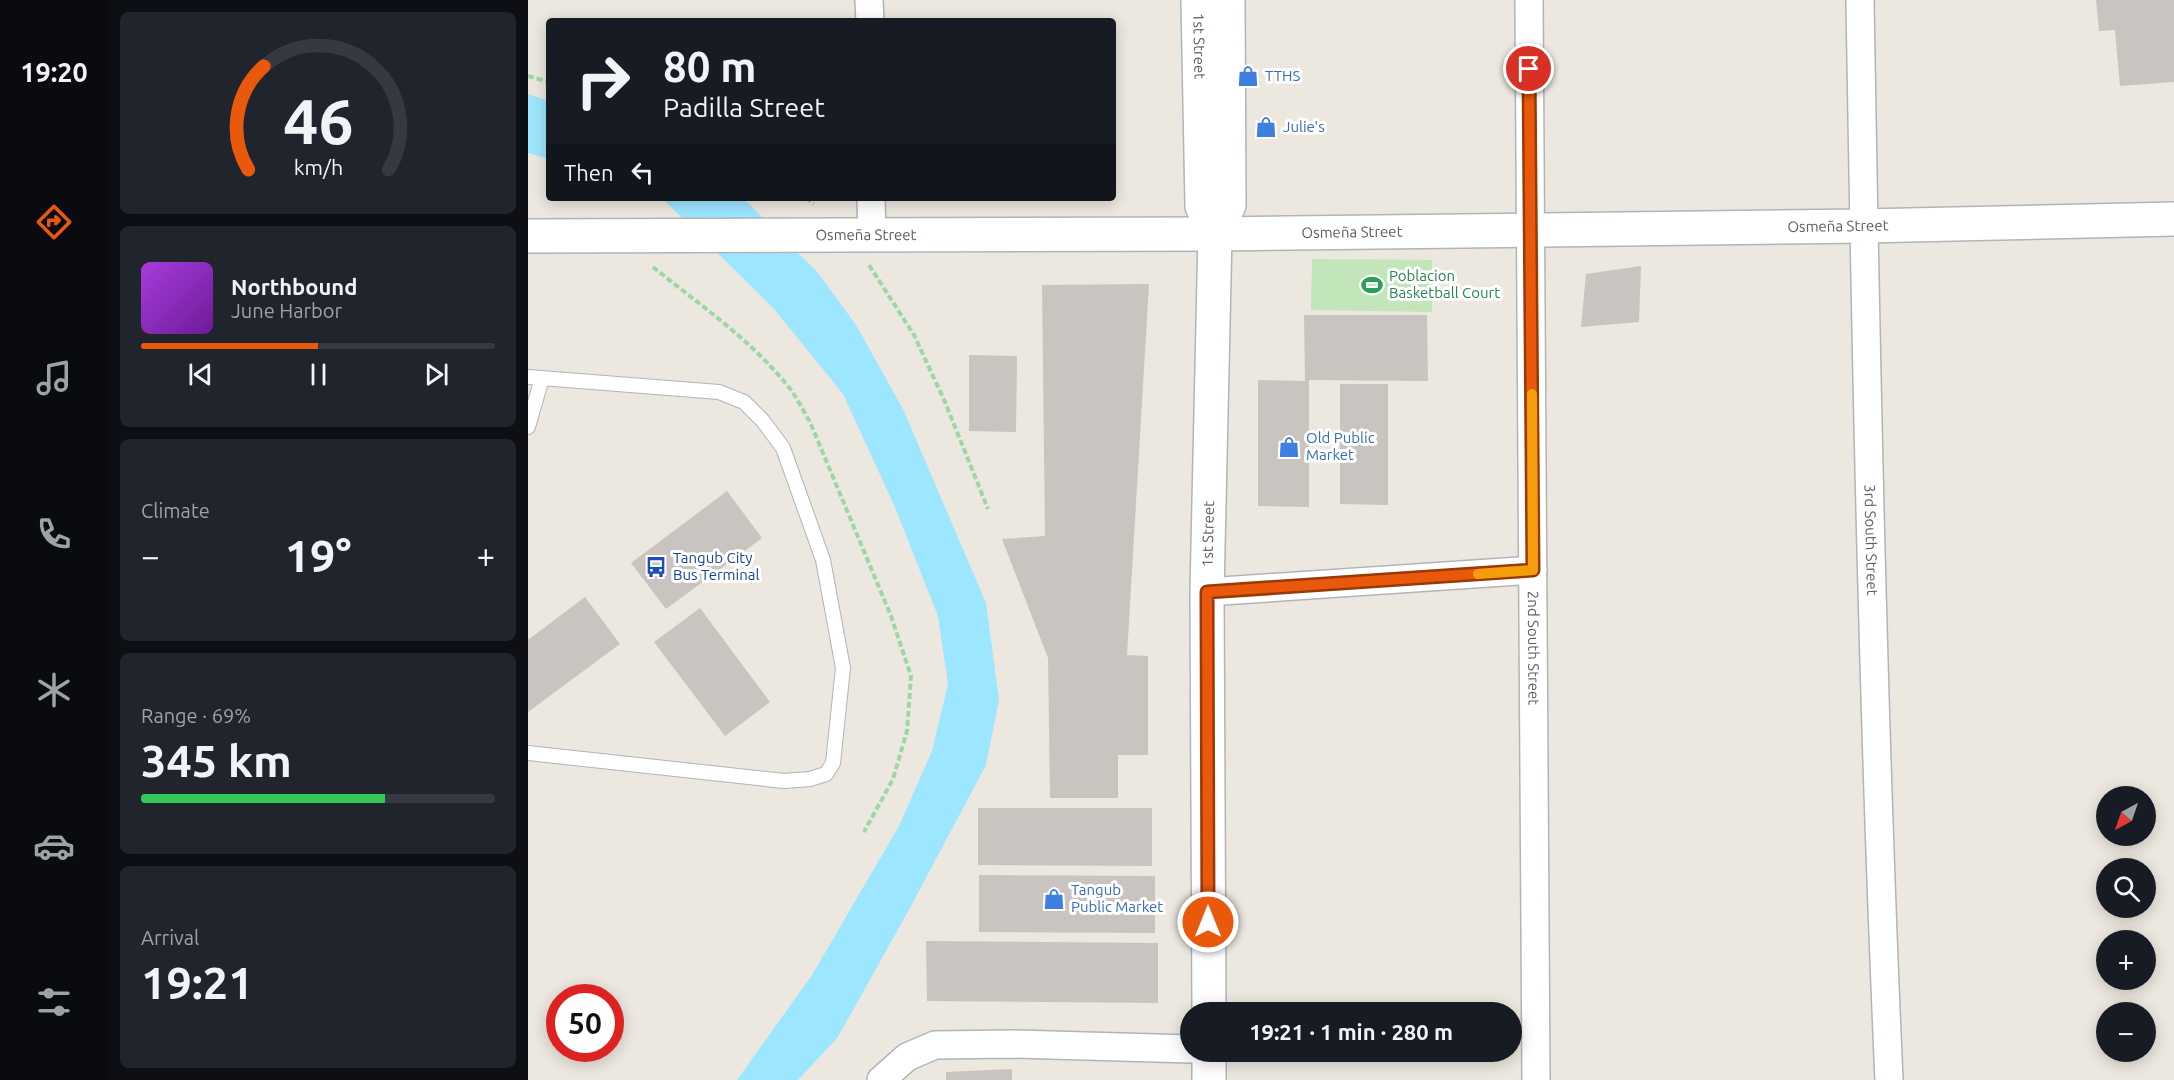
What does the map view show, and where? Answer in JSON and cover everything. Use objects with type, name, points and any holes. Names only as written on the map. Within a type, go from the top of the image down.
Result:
[{"type":"main road","name":"1st Street","points":[[1198,0],[1202,206],[1215,234]]},
{"type":"main road","name":"1st Street","points":[[1209,1002],[1207,592],[1215,234],[1229,206],[1228,0]]},
{"type":"main road","name":"Osmeña Street","points":[[528,236],[1215,234],[1864,226],[2174,219]]},
{"type":"main road","points":[[1209,1062],[1209,1080]]},
{"type":"street","points":[[869,0],[870,18]]},
{"type":"street","name":"2nd South Street","points":[[1528,0],[1536,1080]]},
{"type":"street","name":"3rd South Street","points":[[1860,0],[1879,861],[1889,1080]]},
{"type":"street","points":[[847,236],[869,201]]},
{"type":"street","points":[[1207,592],[1533,570]]},
{"type":"street","points":[[881,1080],[907,1057],[935,1045],[1012,1044],[1180,1049]]},
{"type":"lane","points":[[528,427],[535,377],[719,392],[744,402],[763,421],[783,448],[823,560],[843,668],[833,763],[826,774],[810,779],[784,781],[528,753]]},
{"type":"path","points":[[528,76],[546,81]]},
{"type":"path","points":[[847,236],[884,286],[914,335],[945,402],[988,509]]},
{"type":"green space","name":"Poblacion Basketball Court","points":[[1312,259],[1432,260],[1432,312],[1311,310]]},
{"type":"water","points":[[528,94],[546,100],[546,158],[528,153]]},
{"type":"water","points":[[664,201],[746,201],[818,273],[856,325],[903,409],[986,603],[999,700],[986,765],[838,1037],[798,1080],[737,1080],[812,975],[899,826],[932,751],[948,684],[938,616],[894,505],[843,394],[774,309]]},
{"type":"building","points":[[2096,0],[2174,0],[2174,82],[2120,86],[2115,30],[2099,31]]},
{"type":"building","points":[[1641,266],[1639,322],[1581,327],[1586,274]]},
{"type":"building","points":[[1149,284],[1127,655],[1148,656],[1148,755],[1118,755],[1118,798],[1050,798],[1048,658],[1002,539],[1045,536],[1042,285]]},
{"type":"building","points":[[1304,315],[1427,315],[1428,381],[1309,380],[1309,507],[1258,506],[1258,380],[1305,381]]},
{"type":"building","points":[[969,355],[1017,356],[1016,432],[969,431]]},
{"type":"building","points":[[1340,384],[1388,384],[1388,505],[1340,504]]},
{"type":"building","points":[[727,491],[762,538],[666,609],[631,563]]},
{"type":"building","points":[[585,597],[620,644],[528,712],[528,640]]},
{"type":"building","points":[[700,608],[770,702],[725,736],[654,642]]},
{"type":"building","points":[[978,808],[1152,808],[1152,866],[978,865]]},
{"type":"building","points":[[979,875],[1155,876],[1155,933],[979,932]]},
{"type":"building","points":[[926,941],[1158,943],[1158,1003],[927,1001]]},
{"type":"building","points":[[1012,1069],[1012,1080],[946,1080],[946,1072]]},
{"type":"slow traffic","points":[[1478,574],[1533,570],[1532,394]]},
{"type":"place","name":"TTHS","points":[[1248,76]]},
{"type":"place","name":"Julie's","points":[[1266,127]]},
{"type":"place","name":"Poblacion Basketball Court","points":[[1372,285]]},
{"type":"place","name":"Old Public Market","points":[[1289,447]]},
{"type":"place","name":"Tangub City Bus Terminal","points":[[656,567]]},
{"type":"place","name":"Tangub Public Market","points":[[1054,899]]},
{"type":"route","points":[[1208,922],[1207,592],[1533,570],[1529,69]]}]
